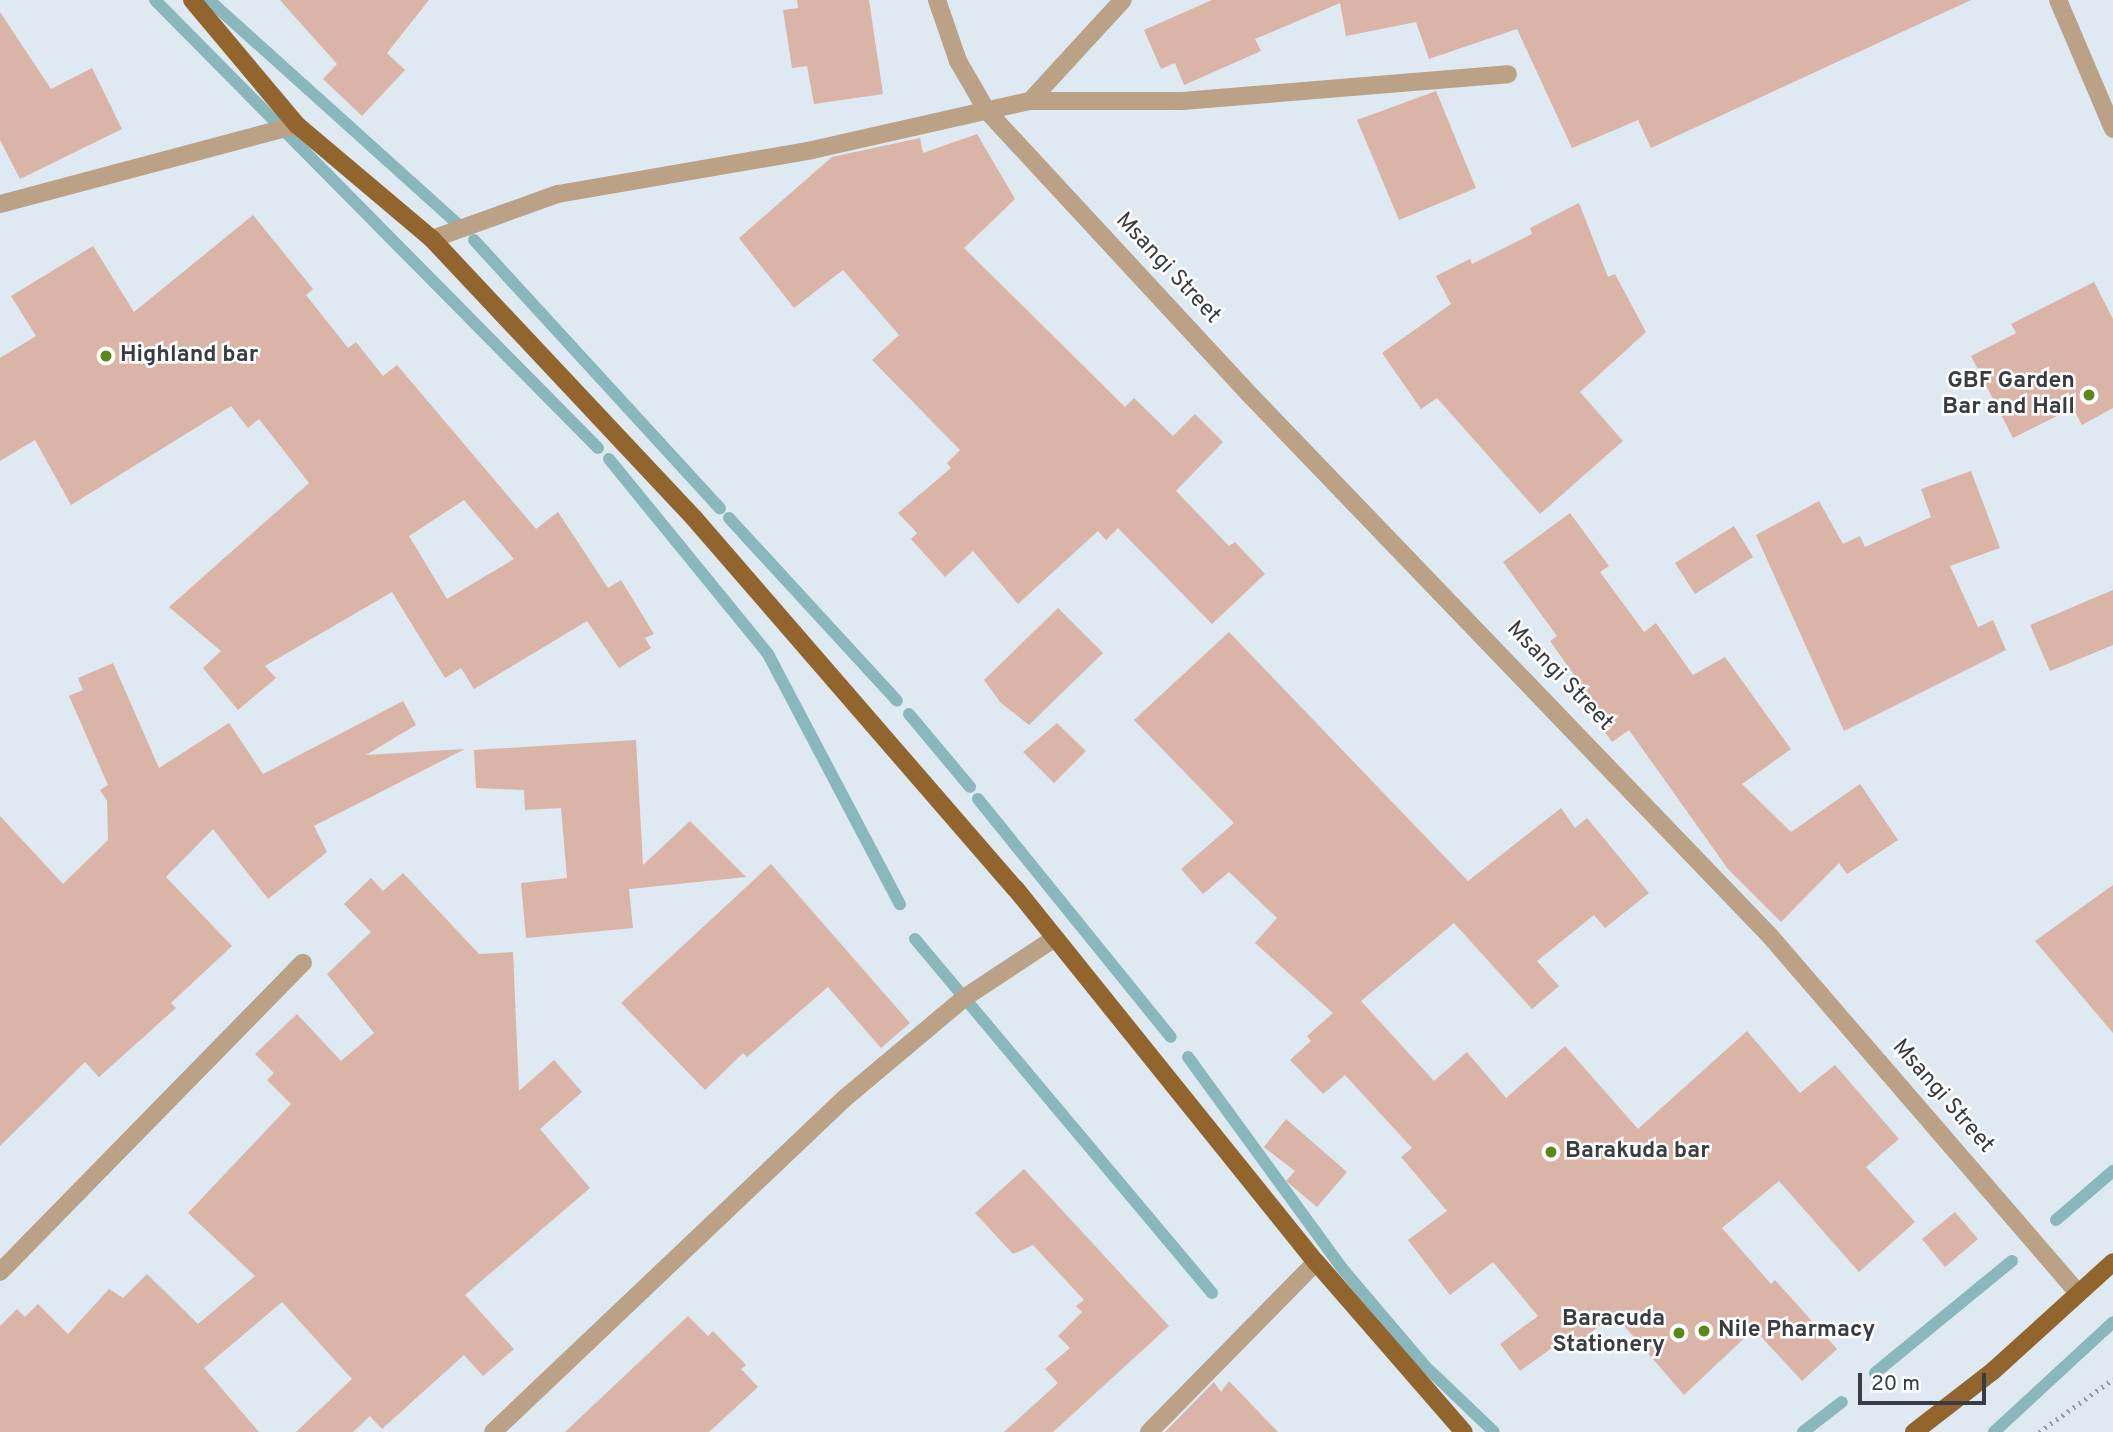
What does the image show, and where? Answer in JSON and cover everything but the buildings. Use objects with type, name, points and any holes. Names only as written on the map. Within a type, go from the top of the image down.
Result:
[{"type":"main road","points":[[192,0],[297,125],[432,239],[694,518],[1055,938],[1316,1262],[1464,1432]]},
{"type":"main road","points":[[1914,1432],[1993,1371],[2113,1262]]},
{"type":"street","name":"Msangi Street","points":[[937,0],[958,61],[987,111],[1252,397],[1770,936],[2078,1293]]},
{"type":"street","points":[[1030,101],[1123,0]]},
{"type":"street","points":[[2058,0],[2113,130]]},
{"type":"street","points":[[432,239],[558,194],[812,150],[1030,101],[1182,101],[1508,74]]},
{"type":"street","points":[[0,204],[297,125]]},
{"type":"street","points":[[493,1432],[845,1098],[964,998],[1055,938]]},
{"type":"street","points":[[0,1272],[303,963]]},
{"type":"street","points":[[1149,1432],[1316,1262]]},
{"type":"path","points":[[2039,1432],[2113,1379]]},
{"type":"waterway","points":[[155,0],[598,448]]},
{"type":"waterway","points":[[209,0],[463,229]]},
{"type":"waterway","points":[[474,240],[720,508]]},
{"type":"waterway","points":[[609,459],[768,654],[900,904]]},
{"type":"waterway","points":[[729,518],[897,701]]},
{"type":"waterway","points":[[909,714],[970,787]]},
{"type":"waterway","points":[[978,799],[1171,1037]]},
{"type":"waterway","points":[[915,939],[1212,1293]]},
{"type":"waterway","points":[[1188,1057],[1341,1267],[1425,1366],[1494,1432]]},
{"type":"waterway","points":[[2056,1220],[2113,1171]]},
{"type":"waterway","points":[[1875,1373],[2012,1261]]},
{"type":"waterway","points":[[1994,1432],[2113,1322]]},
{"type":"waterway","points":[[1803,1432],[1842,1402]]},
{"type":"place","name":"Highland bar","points":[[106,356]]},
{"type":"place","name":"GBF Garden Bar and Hall","points":[[2089,395]]},
{"type":"place","name":"Barakuda bar","points":[[1551,1152]]},
{"type":"place","name":"Nile Pharmacy","points":[[1704,1331]]},
{"type":"place","name":"Baracuda Stationery","points":[[1679,1333]]}]
